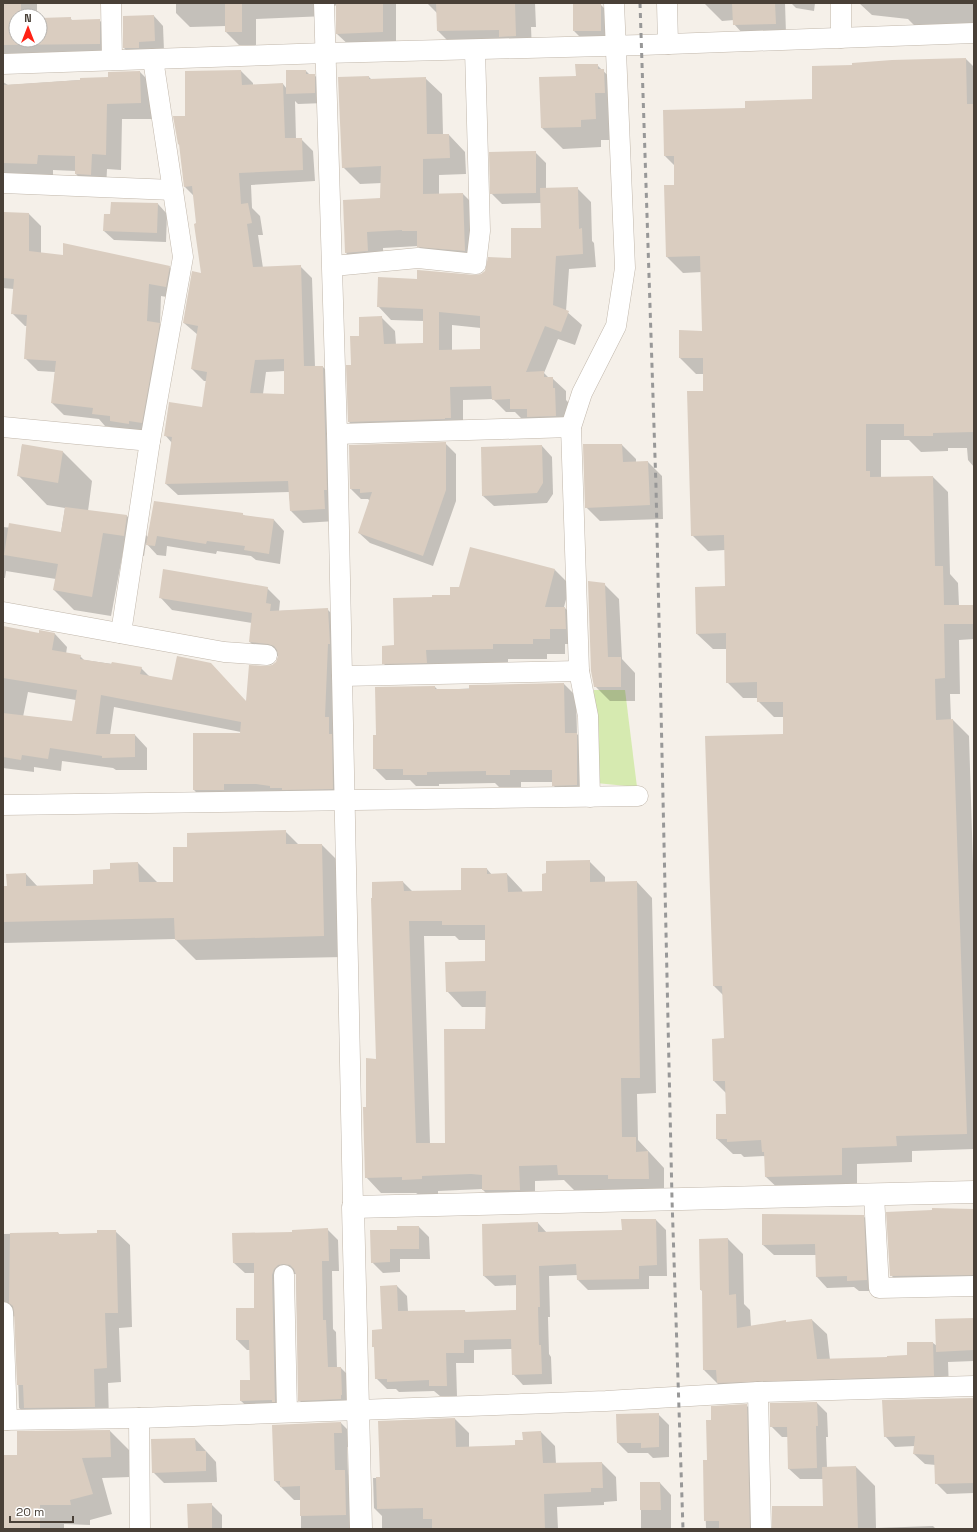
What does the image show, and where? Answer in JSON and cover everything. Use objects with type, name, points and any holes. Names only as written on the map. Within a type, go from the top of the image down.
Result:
[{"type":"street","points":[[110,3],[112,60]]},
{"type":"street","points":[[324,3],[333,266],[357,1410],[361,1529]]},
{"type":"street","points":[[590,797],[588,716],[579,671],[571,427],[582,393],[616,326],[625,268],[614,3]]},
{"type":"street","points":[[667,3],[668,44]]},
{"type":"street","points":[[841,3],[841,38]]},
{"type":"street","points":[[3,64],[326,53],[616,46],[974,33]]},
{"type":"street","points":[[333,266],[418,258],[476,264],[480,231],[474,50]]},
{"type":"street","points":[[121,633],[150,441],[183,257],[153,59]]},
{"type":"street","points":[[3,183],[173,190]]},
{"type":"street","points":[[3,427],[150,441]]},
{"type":"street","points":[[337,434],[571,427]]},
{"type":"street","points":[[3,612],[224,652],[267,655]]},
{"type":"street","points":[[342,676],[579,671]]},
{"type":"street","points":[[3,805],[638,796]]},
{"type":"street","points":[[353,1207],[974,1192]]},
{"type":"street","points":[[874,1195],[879,1288],[974,1286]]},
{"type":"street","points":[[284,1275],[287,1412]]},
{"type":"street","points":[[3,1312],[5,1420],[139,1418],[606,1401],[758,1392],[974,1386]]},
{"type":"street","points":[[758,1392],[761,1529]]},
{"type":"street","points":[[139,1418],[140,1529]]},
{"type":"green space","points":[[594,690],[625,690],[637,787],[596,783]]},
{"type":"building","points":[[3,3],[21,3],[21,8],[8,8],[8,45],[3,45]]},
{"type":"building","points":[[225,3],[242,3],[242,32],[225,32]]},
{"type":"building","points":[[336,3],[383,3],[383,32],[336,34]]},
{"type":"building","points":[[436,3],[515,3],[516,36],[499,37],[499,30],[437,31]]},
{"type":"building","points":[[601,3],[601,31],[573,31],[573,4]]},
{"type":"building","points":[[732,3],[775,3],[776,24],[733,25]]},
{"type":"building","points":[[154,15],[155,41],[139,42],[139,48],[123,48],[123,16]]},
{"type":"building","points":[[71,17],[71,20],[100,19],[100,44],[48,45],[48,18]]},
{"type":"building","points":[[966,58],[967,104],[974,104],[974,432],[933,433],[933,436],[904,436],[904,424],[866,424],[866,471],[870,471],[870,477],[933,476],[935,566],[943,566],[944,605],[974,605],[974,624],[944,624],[945,678],[935,679],[936,720],[953,719],[967,1134],[896,1136],[897,1146],[842,1148],[842,1175],[765,1177],[764,1152],[762,1152],[761,1140],[727,1142],[727,1139],[716,1139],[716,1114],[726,1114],[725,1081],[713,1081],[712,1039],[724,1038],[722,986],[713,986],[705,736],[783,734],[783,702],[757,702],[757,682],[726,683],[726,633],[696,634],[695,587],[725,586],[724,535],[691,536],[687,391],[703,391],[703,358],[679,358],[679,330],[702,331],[700,256],[666,257],[664,185],[674,185],[674,156],[664,156],[663,110],[745,108],[745,101],[812,99],[812,66],[852,65],[852,63],[892,60]]},
{"type":"building","points":[[575,64],[598,64],[598,69],[604,69],[605,93],[595,93],[596,119],[581,120],[581,127],[541,128],[539,77],[576,76]]},
{"type":"building","points":[[241,70],[242,85],[283,83],[285,138],[302,138],[303,170],[239,173],[241,204],[248,203],[252,223],[247,224],[253,267],[301,265],[304,366],[323,366],[327,490],[324,490],[325,509],[290,511],[288,481],[165,484],[172,437],[164,436],[169,402],[202,407],[207,372],[191,369],[198,326],[183,323],[192,271],[201,273],[194,224],[196,223],[192,186],[184,187],[179,144],[173,116],[185,116],[185,71]],"holes":[[[284,359],[284,394],[250,393],[255,360]]]},
{"type":"building","points":[[286,70],[306,70],[306,74],[315,74],[315,93],[286,94]]},
{"type":"building","points":[[140,71],[141,103],[107,104],[106,155],[92,154],[91,175],[75,174],[75,156],[38,155],[37,164],[3,163],[3,85],[80,80],[80,78],[108,77],[108,72]]},
{"type":"building","points":[[369,76],[369,79],[426,77],[427,134],[449,134],[450,158],[423,159],[423,194],[463,193],[465,251],[417,247],[417,231],[402,230],[367,232],[368,251],[345,253],[343,200],[380,198],[381,166],[342,168],[338,77]]},
{"type":"building","points":[[536,151],[536,193],[490,194],[489,152]]},
{"type":"building","points":[[578,187],[579,229],[582,228],[583,254],[556,256],[553,305],[569,311],[561,332],[545,326],[526,372],[544,371],[544,377],[553,377],[556,416],[527,417],[527,409],[510,409],[510,399],[492,400],[491,386],[450,387],[451,418],[348,422],[346,365],[351,365],[350,336],[359,336],[359,317],[382,316],[384,344],[423,343],[423,309],[377,307],[378,277],[417,279],[417,270],[475,275],[481,274],[485,271],[488,257],[511,258],[511,228],[541,228],[540,188]],"holes":[[[439,312],[480,316],[480,349],[439,350]]]},
{"type":"building","points":[[111,202],[158,203],[157,233],[103,231],[104,214],[110,214]]},
{"type":"building","points":[[4,212],[29,213],[29,251],[63,255],[63,243],[170,266],[166,287],[149,284],[147,321],[160,323],[142,423],[129,421],[129,424],[110,421],[110,416],[92,414],[93,408],[51,403],[56,361],[24,359],[27,315],[11,314],[14,279],[3,278]]},
{"type":"building","points":[[446,442],[446,490],[423,556],[358,533],[372,492],[360,493],[360,489],[350,489],[349,445]]},
{"type":"building","points":[[22,444],[63,451],[58,483],[17,476]]},
{"type":"building","points":[[583,444],[622,444],[623,462],[648,461],[650,505],[585,508]]},
{"type":"building","points":[[542,445],[543,483],[537,493],[482,496],[481,447]]},
{"type":"building","points":[[154,501],[243,513],[243,515],[274,519],[269,554],[244,550],[245,546],[207,541],[206,544],[157,536],[155,546],[146,545]]},
{"type":"building","points":[[65,507],[127,515],[124,536],[103,533],[92,597],[53,590],[58,564],[4,555],[9,523],[61,532]]},
{"type":"building","points":[[470,547],[555,569],[545,607],[565,607],[566,629],[550,629],[550,639],[533,639],[533,644],[493,644],[493,649],[426,650],[427,663],[382,664],[382,646],[394,645],[393,598],[450,595],[450,587],[459,587]]},
{"type":"building","points":[[163,569],[268,587],[266,603],[271,604],[270,611],[328,608],[330,644],[328,644],[325,717],[329,717],[329,734],[332,734],[333,789],[282,790],[282,788],[270,788],[270,786],[256,784],[224,784],[224,790],[193,790],[193,733],[240,733],[241,722],[101,695],[96,734],[135,734],[135,757],[102,758],[102,756],[50,748],[48,759],[22,755],[21,760],[3,757],[3,713],[72,721],[77,690],[3,678],[3,626],[39,633],[39,630],[55,633],[52,650],[81,655],[80,659],[142,667],[140,674],[172,680],[177,656],[211,663],[246,701],[249,665],[272,665],[276,662],[278,656],[277,650],[274,646],[268,644],[249,642],[252,613],[159,598]]},
{"type":"building","points":[[588,581],[605,583],[608,657],[621,657],[621,687],[594,687],[591,671]]},
{"type":"building","points":[[564,683],[565,733],[577,733],[577,785],[552,786],[552,770],[510,770],[510,775],[486,775],[486,771],[427,772],[427,775],[403,775],[403,769],[373,769],[373,735],[376,735],[375,687],[435,686],[435,689],[469,689],[469,685]]},
{"type":"building","points":[[286,830],[286,844],[322,844],[324,936],[175,940],[174,918],[3,922],[3,886],[7,886],[6,874],[26,873],[26,886],[93,884],[93,870],[110,869],[110,863],[138,862],[139,882],[173,882],[173,847],[187,847],[187,833]]},
{"type":"building","points":[[590,860],[590,882],[637,881],[640,1078],[621,1078],[622,1137],[636,1137],[636,1152],[648,1151],[649,1179],[608,1179],[608,1175],[558,1175],[557,1165],[519,1166],[520,1190],[482,1190],[482,1175],[471,1174],[422,1176],[422,1179],[402,1180],[402,1177],[365,1178],[363,1107],[366,1107],[366,1058],[376,1059],[371,898],[372,882],[403,881],[404,891],[461,890],[461,868],[487,868],[487,874],[507,873],[508,892],[542,891],[542,874],[546,873],[546,861]],"holes":[[[409,921],[442,921],[442,925],[485,925],[485,961],[445,962],[446,992],[486,991],[485,1029],[444,1029],[445,1143],[416,1143]]]},
{"type":"building","points":[[932,1208],[974,1209],[974,1275],[890,1276],[886,1212],[932,1210]]},
{"type":"building","points":[[762,1214],[864,1215],[867,1280],[847,1281],[847,1276],[816,1277],[815,1244],[762,1245]]},
{"type":"building","points":[[621,1219],[656,1219],[657,1265],[639,1266],[639,1279],[577,1280],[576,1264],[539,1266],[539,1345],[541,1345],[542,1374],[512,1375],[511,1339],[464,1340],[464,1353],[446,1353],[447,1386],[429,1386],[429,1380],[387,1382],[387,1379],[375,1379],[372,1330],[382,1329],[380,1286],[397,1285],[398,1311],[465,1310],[465,1312],[516,1310],[516,1275],[483,1276],[482,1224],[538,1222],[538,1232],[622,1230]]},
{"type":"building","points":[[397,1226],[419,1226],[419,1249],[390,1249],[390,1262],[371,1263],[370,1230],[397,1230]]},
{"type":"building","points":[[328,1228],[329,1261],[322,1261],[323,1320],[326,1320],[328,1367],[341,1367],[341,1399],[298,1401],[296,1275],[294,1269],[290,1265],[283,1264],[278,1265],[274,1269],[272,1275],[275,1402],[272,1402],[272,1400],[240,1401],[240,1380],[250,1380],[249,1340],[236,1340],[236,1308],[254,1308],[254,1263],[233,1263],[232,1233],[292,1232],[292,1230]]},
{"type":"building","points":[[97,1230],[116,1230],[118,1313],[105,1313],[107,1368],[94,1369],[95,1407],[24,1408],[23,1385],[17,1385],[14,1312],[13,1306],[9,1303],[10,1233],[97,1233]]},
{"type":"building","points":[[728,1238],[729,1295],[736,1294],[737,1328],[786,1320],[786,1322],[812,1319],[817,1359],[907,1355],[907,1342],[933,1342],[934,1376],[717,1383],[716,1370],[703,1370],[702,1290],[700,1290],[699,1239]]},
{"type":"building","points":[[974,1318],[974,1350],[936,1352],[935,1319]]},
{"type":"building","points":[[974,1398],[974,1483],[935,1484],[934,1455],[913,1454],[915,1436],[884,1437],[882,1400]]},
{"type":"building","points":[[817,1402],[817,1468],[788,1469],[787,1427],[770,1427],[770,1403]]},
{"type":"building","points":[[747,1404],[750,1529],[719,1529],[719,1521],[704,1521],[703,1460],[707,1460],[706,1420],[711,1420],[711,1406]]},
{"type":"building","points":[[659,1413],[659,1447],[641,1448],[641,1443],[617,1443],[616,1414]]},
{"type":"building","points":[[455,1418],[456,1447],[515,1445],[515,1440],[523,1440],[522,1432],[541,1431],[543,1463],[602,1462],[603,1488],[591,1488],[591,1492],[544,1494],[545,1529],[432,1529],[432,1519],[423,1519],[423,1508],[377,1509],[376,1477],[380,1477],[378,1421]]},
{"type":"building","points":[[341,1422],[342,1433],[334,1433],[335,1470],[345,1470],[346,1515],[300,1516],[300,1486],[280,1487],[280,1481],[274,1481],[272,1425]]},
{"type":"building","points":[[110,1430],[111,1457],[82,1458],[93,1494],[70,1500],[71,1505],[40,1505],[40,1529],[3,1529],[3,1455],[17,1455],[17,1431]]},
{"type":"building","points":[[195,1438],[196,1451],[206,1451],[206,1471],[152,1473],[151,1439]]},
{"type":"building","points":[[856,1466],[858,1529],[772,1529],[772,1506],[823,1506],[822,1467]]},
{"type":"building","points":[[640,1482],[660,1482],[661,1510],[640,1510]]},
{"type":"building","points":[[212,1503],[212,1529],[188,1529],[187,1504]]},
{"type":"railway","points":[[640,3],[656,487],[672,1199],[683,1529]]}]
